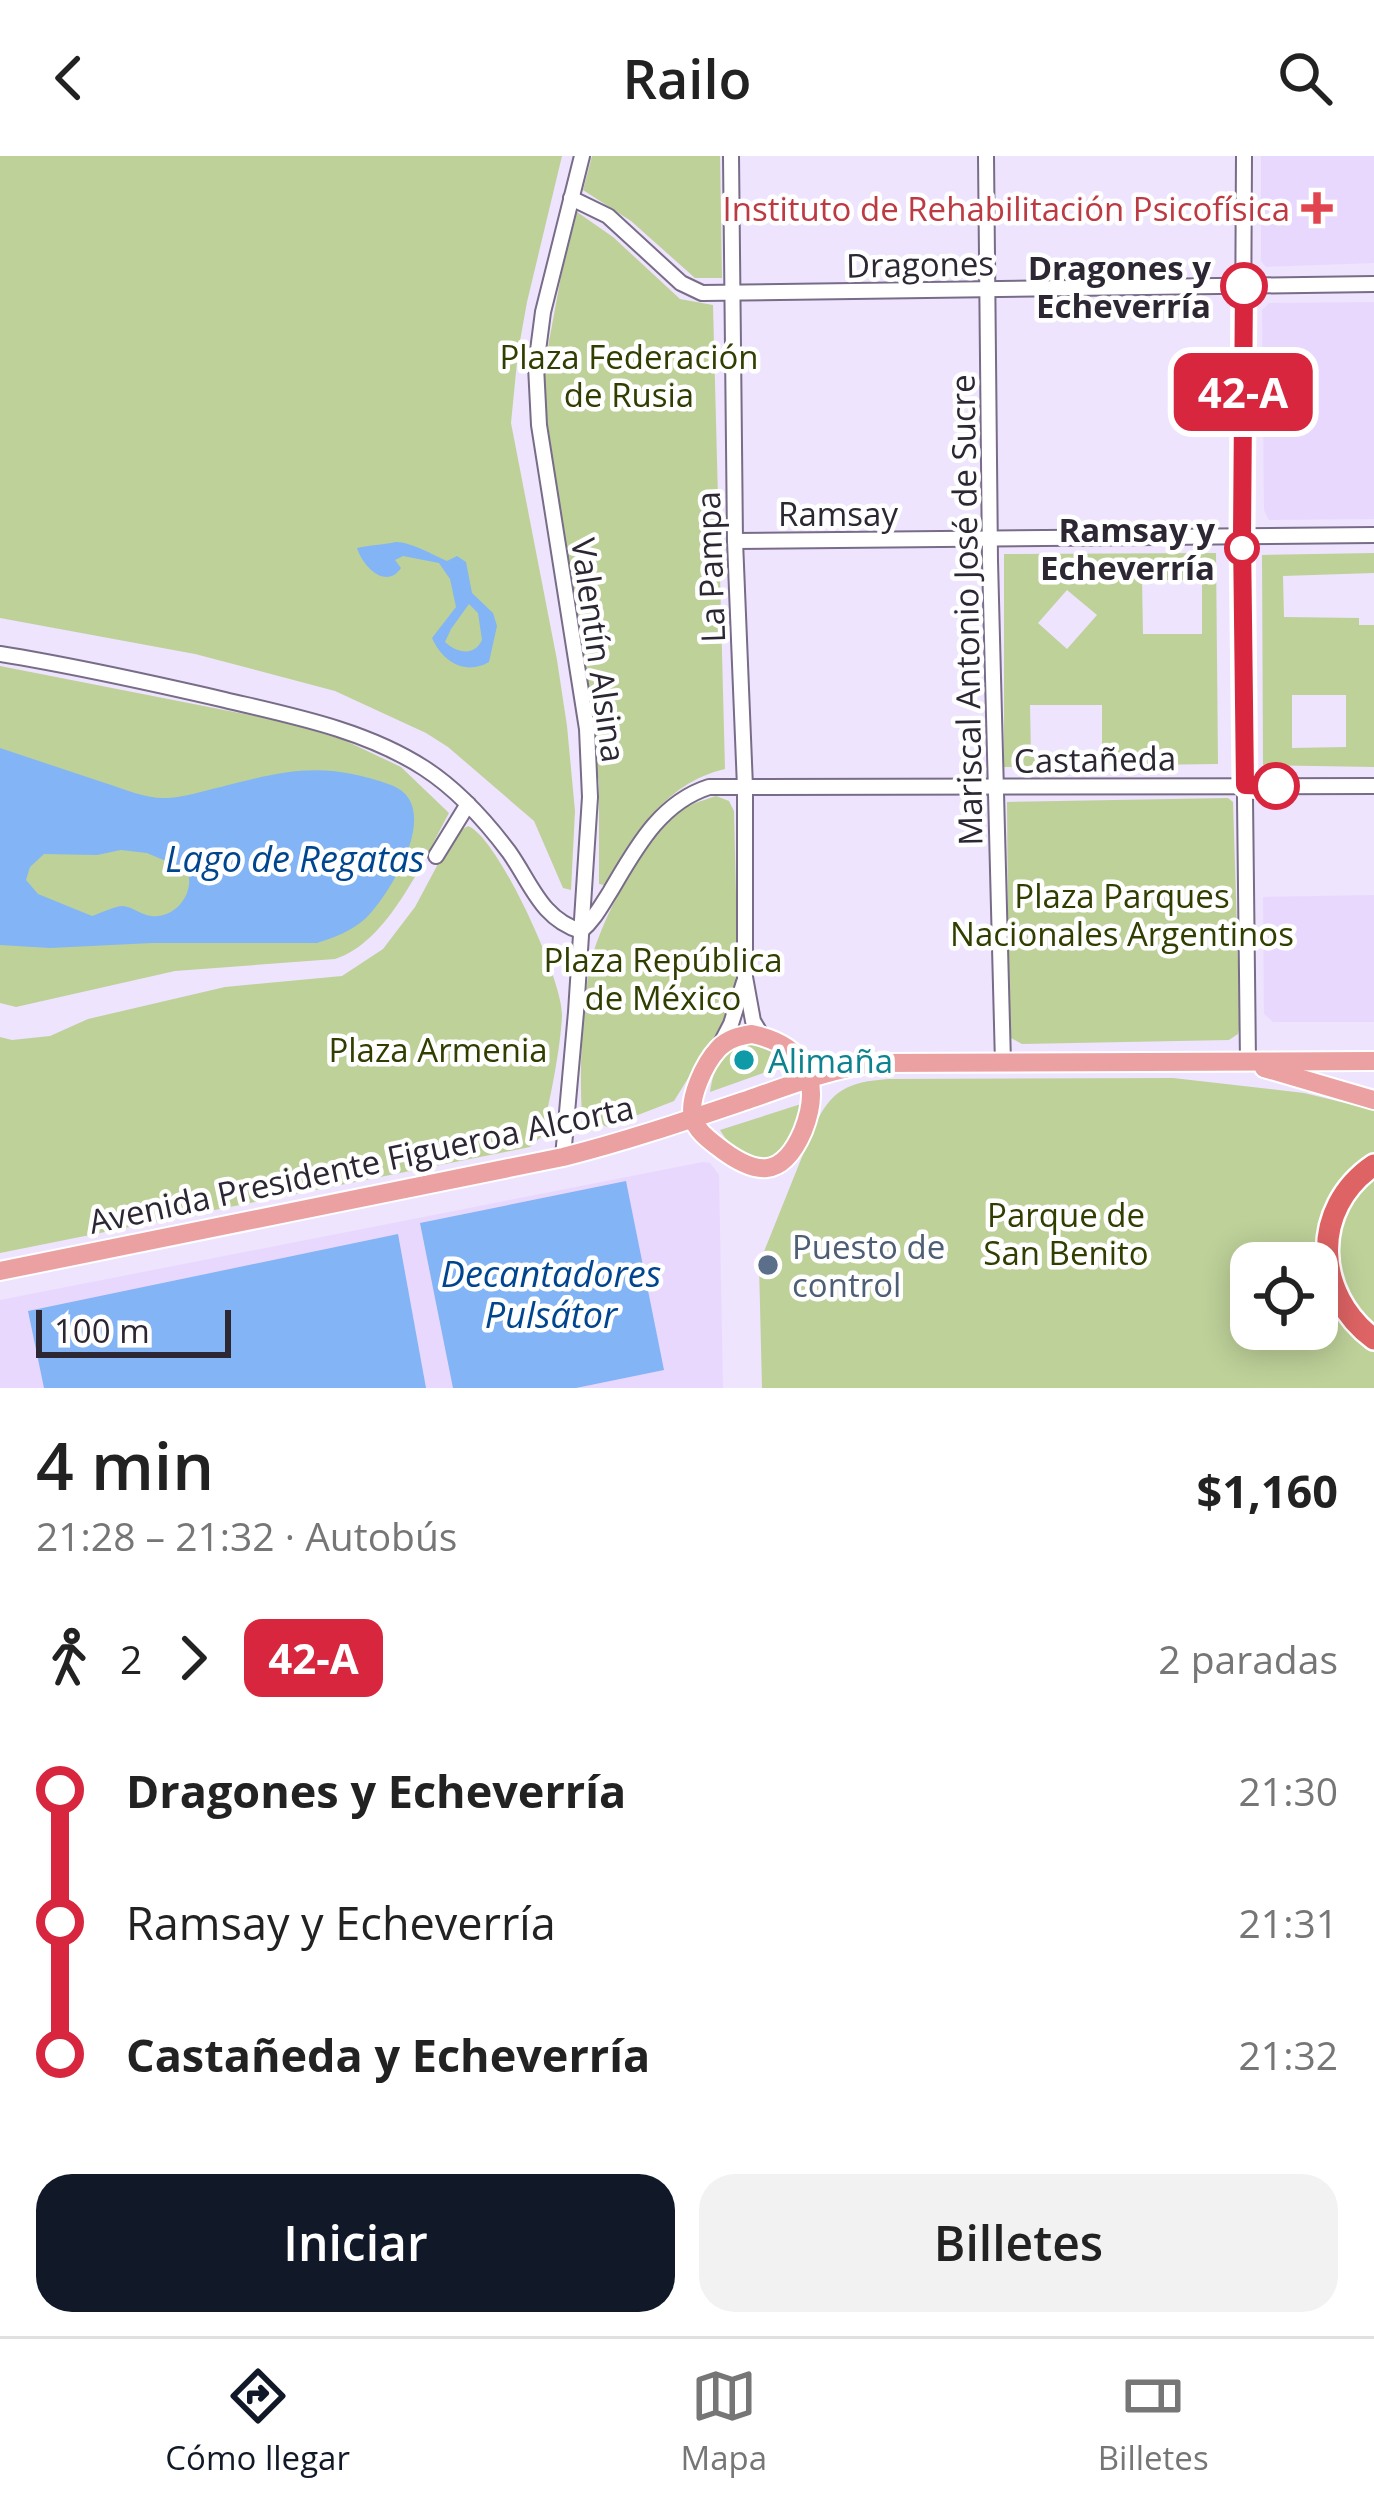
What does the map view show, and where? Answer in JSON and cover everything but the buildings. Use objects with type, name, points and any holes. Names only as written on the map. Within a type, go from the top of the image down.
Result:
[{"type":"highway","points":[[1374,1165],[1339,1202],[1327,1251],[1329,1275],[1344,1310],[1374,1339]]},
{"type":"main road","points":[[741,1036],[763,1036],[792,1053],[806,1068],[813,1100],[793,1152],[777,1166],[756,1169],[711,1142],[693,1119],[694,1098],[719,1048],[741,1036]]},
{"type":"main road","name":"Avenida Presidente Figueroa Alcorta","points":[[0,1271],[563,1157],[624,1142],[810,1078],[874,1063],[1374,1061]]},
{"type":"main road","points":[[1248,1062],[1374,1100]]},
{"type":"street","name":"Valentín Alsina","points":[[563,1157],[589,833],[587,729],[539,425],[536,366],[542,312],[582,156]]},
{"type":"street","name":"La Pampa","points":[[731,156],[745,977],[753,1021],[763,1036]]},
{"type":"street","name":"Mariscal Antonio José de Sucre","points":[[986,156],[1003,1063]]},
{"type":"street","points":[[1244,156],[1242,536],[1248,1062]]},
{"type":"street","name":"Dragones","points":[[571,198],[608,216],[672,276],[702,293],[1374,284]]},
{"type":"street","name":"Ramsay","points":[[735,541],[1374,535]]},
{"type":"street","points":[[0,654],[298,717],[403,756],[468,804],[511,855],[538,901],[565,926],[580,931]]},
{"type":"street","name":"Castañeda","points":[[580,931],[597,913],[650,828],[674,806],[709,787],[1374,787]]},
{"type":"street","points":[[436,856],[468,804]]},
{"type":"street","name":"La Pampa","points":[[719,1048],[745,977]]},
{"type":"shaded area","name":"Instituto de Rehabilitación Psicofísica","points":[[1261,156],[1374,156],[1374,263],[1266,267],[1261,261]]},
{"type":"shaded area","points":[[1374,302],[1374,519],[1269,520],[1264,510],[1262,310],[1269,303]]},
{"type":"shaded area","points":[[1374,895],[1374,1022],[1273,1022],[1264,1014],[1263,897]]},
{"type":"shaded area","points":[[710,1163],[719,1175],[723,1388],[0,1388],[0,1300]]},
{"type":"green space","points":[[0,156],[562,156],[527,302],[511,423],[567,726],[575,811],[571,890],[563,888],[534,821],[426,733],[335,691],[195,654],[0,618]]},
{"type":"green space","points":[[592,156],[720,156],[722,278],[695,278],[631,221],[583,190]]},
{"type":"green space","name":"Plaza Federación de Rusia","points":[[577,212],[613,237],[680,299],[713,305],[725,769],[668,799],[639,830],[604,885],[599,884],[599,783],[547,419],[544,369]]},
{"type":"green space","points":[[1216,553],[1218,764],[1004,767],[1004,554]],"holes":[[[1142,580],[1202,580],[1202,634],[1143,634]],[[1067,590],[1097,615],[1067,649],[1038,623]],[[1030,705],[1102,705],[1102,757],[1031,757]]]},
{"type":"green space","points":[[1374,553],[1374,573],[1283,576],[1284,617],[1359,618],[1359,625],[1374,625],[1374,767],[1263,765],[1262,555]],"holes":[[[1292,695],[1346,695],[1346,747],[1292,748]]]},
{"type":"green space","points":[[0,666],[286,722],[344,740],[401,767],[449,813],[388,918],[354,950],[335,959],[175,971],[16,1007],[0,1003]]},
{"type":"green space","name":"Plaza República de México","points":[[716,796],[729,801],[734,811],[738,980],[731,1009],[674,1101],[607,1127],[582,1113],[583,1017],[596,945],[624,884],[661,828],[683,809]]},
{"type":"green space","name":"Plaza Parques Nacionales Argentinos","points":[[1228,798],[1233,802],[1238,1034],[1229,1040],[1022,1044],[1009,1037],[1007,802]]},
{"type":"green space","name":"Plaza Armenia","points":[[468,826],[496,856],[527,912],[560,999],[559,1045],[541,1137],[530,1147],[0,1253],[0,1037],[50,1036],[88,1019],[225,987],[342,976],[383,949],[415,907],[454,834]]},
{"type":"green space","points":[[750,1043],[781,1056],[786,1065],[710,1092],[721,1060]]},
{"type":"green space","name":"Parque de San Benito","points":[[1173,1078],[1304,1093],[1374,1110],[1374,1158],[1326,1242],[1230,1242],[1230,1350],[1338,1350],[1338,1280],[1374,1345],[1374,1388],[762,1388],[759,1264],[827,1104],[842,1090],[862,1083]]},
{"type":"green space","points":[[801,1104],[792,1138],[771,1156],[745,1155],[720,1130]]},
{"type":"green space","points":[[1374,1176],[1374,1330],[1346,1293],[1338,1266],[1339,1232],[1357,1193]]},
{"type":"water","points":[[396,542],[447,561],[457,556],[466,562],[472,593],[493,613],[497,626],[489,662],[471,667],[455,664],[432,638],[456,607],[450,579],[439,563],[403,556],[395,560],[401,568],[395,574],[382,576],[364,562],[357,548]],"holes":[[[469,604],[478,613],[482,640],[475,649],[460,651],[445,642]]]},
{"type":"water","name":"Lago de Regatas","points":[[0,748],[159,798],[286,773],[345,773],[391,785],[406,795],[413,811],[408,850],[376,906],[355,927],[317,943],[0,945]],"holes":[[[147,853],[187,870],[189,878],[182,902],[160,916],[122,906],[92,916],[38,894],[26,880],[30,867],[44,854]]]},
{"type":"water","name":"Decantadores Pulsátor","points":[[626,1181],[664,1370],[576,1388],[453,1388],[420,1223]]},
{"type":"water","points":[[398,1234],[426,1388],[44,1388],[28,1311]]},
{"type":"bus line","name":"42-A","points":[[1244,286],[1245,785],[1276,786]]},
{"type":"place","name":"Instituto de Rehabilitación Psicofísica","points":[[1317,208]]},
{"type":"place","name":"Dragones y Echeverría","points":[[1244,286]]},
{"type":"place","name":"Ramsay y Echeverría","points":[[1242,548]]},
{"type":"place","name":"Alimaña","points":[[744,1060]]},
{"type":"place","name":"Puesto de control","points":[[768,1265]]}]
